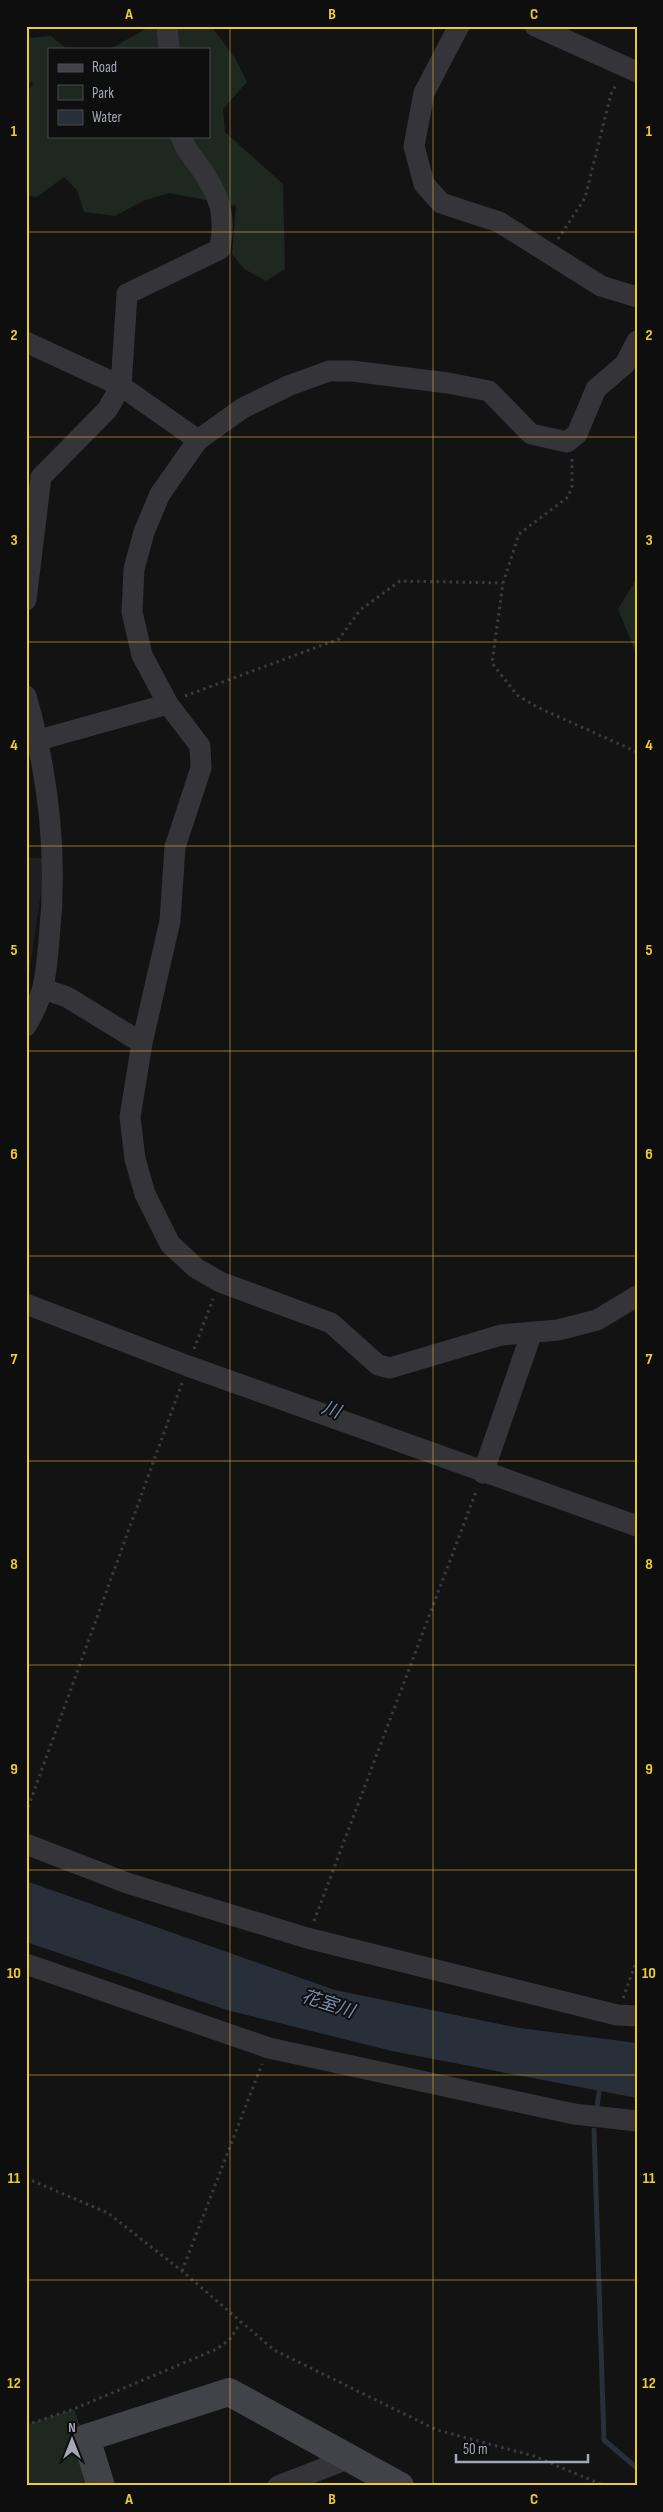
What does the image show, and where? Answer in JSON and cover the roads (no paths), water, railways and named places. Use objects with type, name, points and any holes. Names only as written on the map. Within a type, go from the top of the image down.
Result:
[{"type":"street","points":[[167,26],[168,48]]},
{"type":"street","points":[[459,26],[424,94],[414,146],[424,184],[441,203],[499,222],[600,286],[637,297]]},
{"type":"street","points":[[535,26],[631,69]]},
{"type":"street","points":[[26,600],[41,477],[107,410],[121,386],[127,294],[220,249],[224,224],[213,186],[183,145],[181,138]]},
{"type":"street","points":[[26,342],[121,386],[198,440]]},
{"type":"street","points":[[637,342],[625,364],[596,388],[577,434],[567,442],[531,434],[489,392],[439,382],[329,371],[288,386],[243,408],[198,440],[160,494],[144,532],[134,569],[132,612],[142,655],[168,704],[200,746],[201,768],[175,847],[170,921],[142,1043],[130,1118],[135,1159],[145,1194],[170,1244],[196,1268],[220,1282],[331,1323],[378,1364],[390,1368],[501,1335],[558,1330],[597,1320],[637,1296]]},
{"type":"street","points":[[26,696],[39,740],[52,830],[52,912],[44,989],[26,1026]]},
{"type":"street","points":[[39,740],[168,704]]},
{"type":"street","points":[[44,989],[67,997],[142,1043]]},
{"type":"street","points":[[26,1304],[188,1366],[637,1526]]},
{"type":"street","points":[[483,1472],[532,1332]]},
{"type":"street","points":[[26,1844],[127,1883],[307,1938],[627,2015]]},
{"type":"street","points":[[26,1964],[268,2048],[574,2114],[637,2121]]},
{"type":"street","points":[[101,2486],[86,2438],[229,2392],[400,2486]]},
{"type":"street","points":[[278,2486],[350,2458]]},
{"type":"water","name":"花室川","points":[[26,1881],[335,1990],[519,2028],[637,2043],[637,2098],[392,2051],[227,2010],[26,1942]]},
{"type":"waterway","points":[[597,2107],[600,2085]]},
{"type":"waterway","points":[[594,2130],[604,2440],[637,2468]]},
{"type":"water label","name":"川","points":[[331,1410]]}]
